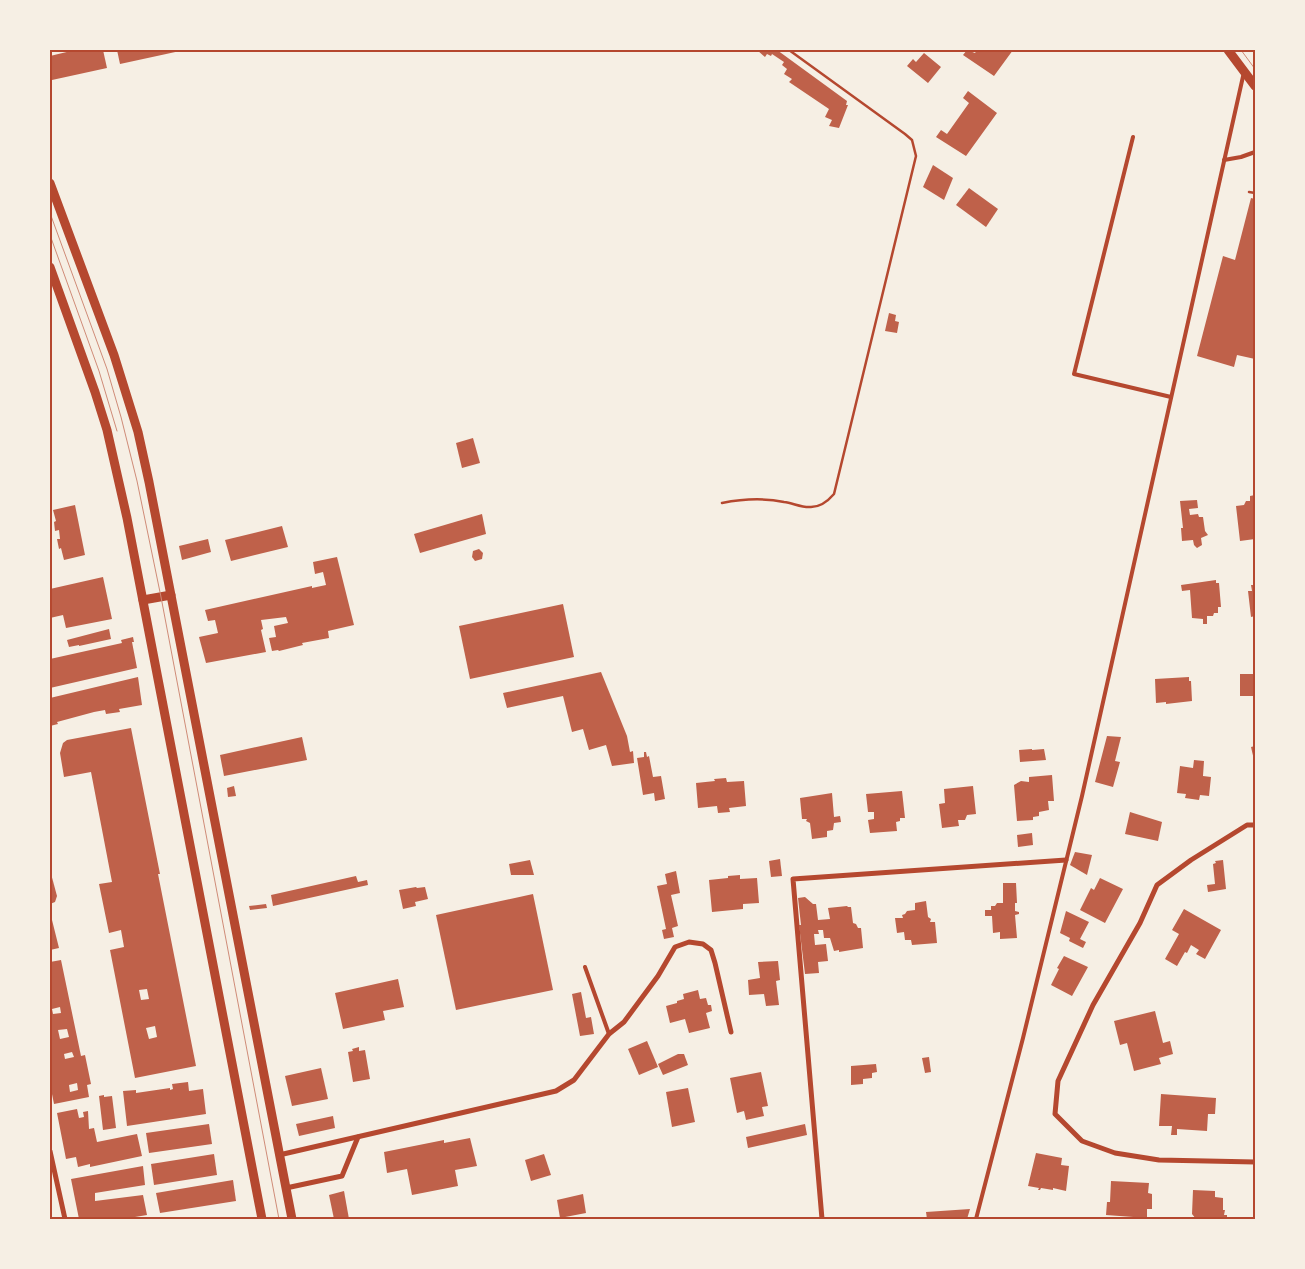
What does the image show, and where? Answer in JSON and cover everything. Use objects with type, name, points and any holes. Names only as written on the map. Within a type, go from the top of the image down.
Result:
[{"type":"street","points":[[1228,50],[1255,86]]},
{"type":"street","points":[[50,182],[102,321],[128,399],[149,482],[292,1219]]},
{"type":"street","points":[[50,267],[93,384],[107,430],[127,518],[262,1219]]},
{"type":"street","points":[[143,600],[171,595]]},
{"type":"street","points":[[1255,824],[1247,825],[1191,860],[1157,886],[1140,924],[1093,1005],[1058,1081],[1055,1114],[1082,1142],[1115,1153],[1159,1160],[1255,1162]]},
{"type":"street","points":[[822,1219],[793,879],[1066,860]]},
{"type":"street","points":[[279,1155],[358,1138],[556,1090],[565,1086],[574,1080],[609,1034],[624,1022],[658,976],[675,947],[689,942],[703,944],[710,950],[715,963],[731,1032]]},
{"type":"street","points":[[286,1188],[342,1176],[358,1138]]},
{"type":"street","points":[[50,1151],[65,1219]]},
{"type":"lane","points":[[976,1219],[1066,860],[1244,71]]},
{"type":"lane","points":[[1133,137],[1074,374],[1171,397]]},
{"type":"lane","points":[[1224,160],[1255,152]]},
{"type":"lane","points":[[585,967],[609,1034]]},
{"type":"path","points":[[722,502],[768,500],[812,507],[828,500],[834,494],[916,156],[912,140],[905,134],[789,50]]},
{"type":"path","points":[[1249,192],[1255,193]]},
{"type":"building","points":[[75,50],[103,50],[107,68],[52,80],[50,56]]},
{"type":"building","points":[[117,50],[180,50],[180,51],[120,64]]},
{"type":"building","points":[[757,50],[777,50],[847,101],[846,105],[848,105],[839,128],[829,126],[832,120],[825,117],[829,109],[789,82],[792,79],[784,74],[787,69],[782,65],[784,62],[772,54],[771,56],[767,54],[765,57]]},
{"type":"building","points":[[967,50],[975,53],[977,50],[1013,50],[994,76],[963,55]]},
{"type":"building","points":[[924,53],[941,67],[928,83],[907,66],[913,59],[916,62]]},
{"type":"building","points":[[968,91],[997,113],[966,156],[936,137],[941,130],[947,134],[969,103],[963,98]]},
{"type":"building","points":[[933,165],[953,178],[944,200],[923,187]]},
{"type":"building","points":[[969,188],[998,209],[986,227],[956,205]]},
{"type":"building","points":[[1251,198],[1255,199],[1255,359],[1237,355],[1234,367],[1197,356],[1223,256],[1235,260]]},
{"type":"building","points":[[889,313],[896,315],[895,321],[899,322],[897,333],[885,331]]},
{"type":"building","points":[[473,438],[480,463],[462,468],[456,443]]},
{"type":"building","points":[[1255,495],[1255,539],[1240,541],[1236,506],[1244,505],[1246,501],[1250,501],[1250,496]]},
{"type":"building","points":[[1197,500],[1198,508],[1189,509],[1190,515],[1198,514],[1199,517],[1203,517],[1205,531],[1208,535],[1201,538],[1202,545],[1197,548],[1193,540],[1182,541],[1181,528],[1183,528],[1180,501]]},
{"type":"building","points":[[75,505],[85,555],[64,560],[57,539],[60,539],[59,530],[55,531],[54,522],[56,521],[53,510]]},
{"type":"building","points":[[482,514],[486,534],[420,553],[414,534]]},
{"type":"building","points":[[282,526],[288,547],[231,561],[225,540]]},
{"type":"building","points":[[208,539],[211,552],[182,560],[179,546]]},
{"type":"building","points":[[479,549],[483,553],[482,559],[475,561],[472,557],[473,551]]},
{"type":"building","points":[[337,557],[354,625],[328,631],[329,638],[302,643],[303,645],[279,651],[272,651],[269,638],[276,637],[274,626],[288,623],[286,617],[261,620],[263,629],[261,630],[266,652],[206,663],[199,637],[218,633],[215,620],[208,621],[205,610],[312,586],[312,588],[326,585],[323,572],[315,574],[313,562]]},
{"type":"building","points":[[103,577],[112,619],[66,628],[63,615],[50,618],[50,589]]},
{"type":"building","points":[[1216,580],[1216,583],[1219,583],[1221,607],[1218,607],[1218,613],[1214,613],[1213,616],[1207,616],[1207,624],[1203,624],[1203,619],[1192,618],[1190,590],[1182,591],[1181,585]]},
{"type":"building","points":[[1251,585],[1255,585],[1255,616],[1251,617],[1248,591],[1252,591]]},
{"type":"building","points":[[563,604],[574,657],[470,679],[459,626]]},
{"type":"building","points":[[109,629],[111,639],[69,647],[67,640]]},
{"type":"building","points":[[133,637],[134,642],[132,642],[137,668],[50,688],[50,659],[122,643],[121,640]]},
{"type":"building","points":[[601,672],[627,736],[630,752],[633,751],[634,763],[612,766],[606,745],[589,750],[583,729],[572,732],[563,696],[507,708],[503,693]]},
{"type":"building","points":[[1240,674],[1255,674],[1255,696],[1240,696]]},
{"type":"building","points":[[138,677],[142,705],[119,709],[120,712],[106,714],[105,710],[94,712],[57,722],[58,724],[50,726],[50,698]]},
{"type":"building","points":[[1189,677],[1192,701],[1166,704],[1166,702],[1156,703],[1155,679]]},
{"type":"building","points":[[131,728],[196,1066],[135,1078],[110,950],[124,947],[121,930],[109,933],[99,884],[112,882],[91,772],[64,777],[60,753],[63,743],[67,740]],"holes":[[[147,989],[149,999],[141,1000],[139,990]],[[155,1026],[157,1037],[149,1039],[146,1028]]]},
{"type":"building","points":[[1107,736],[1121,737],[1115,761],[1120,762],[1113,787],[1095,782]]},
{"type":"building","points":[[302,737],[307,760],[224,776],[220,755]]},
{"type":"building","points":[[1255,746],[1255,760],[1254,760],[1251,747]]},
{"type":"building","points":[[1044,749],[1046,760],[1020,762],[1019,750]]},
{"type":"building","points":[[644,752],[646,752],[647,757],[649,756],[653,777],[661,776],[665,799],[655,801],[654,793],[643,795],[637,758],[644,757]]},
{"type":"building","points":[[1194,760],[1204,761],[1203,776],[1211,777],[1209,796],[1200,795],[1199,800],[1185,798],[1186,794],[1177,793],[1180,766],[1193,768]]},
{"type":"building","points":[[1052,775],[1054,801],[1048,801],[1049,810],[1039,812],[1039,816],[1033,817],[1033,820],[1017,821],[1014,785],[1021,781],[1029,782],[1029,777]]},
{"type":"building","points":[[726,778],[727,782],[744,781],[746,806],[729,808],[730,812],[718,813],[717,806],[698,808],[696,783]]},
{"type":"building","points":[[234,786],[236,796],[228,797],[227,788]]},
{"type":"building","points":[[973,786],[976,814],[967,815],[965,820],[958,820],[959,826],[942,828],[939,804],[945,803],[944,789]]},
{"type":"building","points":[[902,791],[905,818],[900,818],[900,821],[896,822],[897,831],[870,833],[868,820],[874,819],[874,812],[868,812],[866,794]]},
{"type":"building","points":[[832,793],[834,817],[840,816],[841,822],[834,823],[833,830],[827,831],[827,837],[812,839],[810,823],[806,821],[807,819],[802,819],[800,798]]},
{"type":"building","points":[[1130,812],[1162,822],[1158,841],[1125,834]]},
{"type":"building","points":[[1032,833],[1033,845],[1018,847],[1017,835]]},
{"type":"building","points":[[1075,852],[1092,855],[1087,875],[1070,865]]},
{"type":"building","points":[[780,859],[782,876],[771,877],[769,861]]},
{"type":"building","points":[[530,860],[534,875],[511,875],[509,864]]},
{"type":"building","points":[[1223,860],[1226,889],[1208,892],[1207,885],[1215,884],[1213,864],[1216,863],[1215,861]]},
{"type":"building","points":[[50,870],[57,896],[55,902],[50,904]]},
{"type":"building","points":[[676,871],[680,893],[671,895],[678,926],[672,928],[674,937],[664,939],[662,930],[666,929],[657,886],[667,884],[665,874]]},
{"type":"building","points":[[740,875],[740,879],[757,878],[759,903],[743,904],[743,909],[712,912],[709,880]]},
{"type":"building","points":[[356,876],[358,882],[367,880],[368,885],[273,906],[271,895]]},
{"type":"building","points":[[1100,878],[1123,889],[1105,923],[1080,910],[1091,888],[1094,890]]},
{"type":"building","points":[[1003,883],[1016,883],[1017,903],[1015,903],[1015,911],[1019,912],[1019,914],[1015,915],[1017,938],[1000,939],[1000,932],[993,933],[992,916],[985,916],[985,910],[991,910],[991,906],[995,906],[997,903],[1003,903]]},
{"type":"building","points":[[425,887],[428,899],[415,902],[416,906],[403,909],[399,890]]},
{"type":"building","points":[[533,894],[553,990],[456,1010],[436,915]]},
{"type":"building","points":[[805,897],[813,904],[816,904],[818,920],[830,919],[828,908],[847,906],[851,907],[853,923],[858,928],[861,928],[863,948],[839,952],[839,950],[834,951],[830,938],[824,938],[823,930],[818,930],[819,934],[814,934],[815,945],[826,944],[828,961],[818,962],[819,973],[805,974],[798,898]]},
{"type":"building","points":[[926,901],[928,917],[931,919],[930,922],[935,922],[937,943],[912,945],[911,940],[905,940],[904,932],[897,933],[895,918],[903,918],[902,915],[907,911],[915,910],[915,903]]},
{"type":"building","points":[[266,904],[267,908],[250,910],[249,906]]},
{"type":"building","points":[[1184,909],[1221,930],[1205,959],[1196,954],[1199,950],[1191,945],[1177,966],[1165,959],[1179,934],[1172,930]]},
{"type":"building","points":[[1066,911],[1089,922],[1080,939],[1086,942],[1083,948],[1069,941],[1070,938],[1060,933]]},
{"type":"building","points":[[50,917],[59,948],[50,950]]},
{"type":"building","points":[[1064,956],[1088,967],[1072,996],[1051,985]]},
{"type":"building","points":[[61,960],[81,1056],[85,1055],[91,1084],[87,1085],[89,1097],[54,1104],[50,1084],[50,962]],"holes":[[[60,1007],[61,1013],[53,1014],[52,1009]],[[67,1029],[69,1037],[60,1039],[58,1030]],[[72,1052],[74,1057],[65,1059],[64,1054]],[[77,1083],[78,1090],[70,1092],[69,1085]]]},
{"type":"building","points":[[778,961],[780,980],[776,981],[779,1005],[766,1006],[764,994],[749,995],[748,980],[760,978],[758,962]]},
{"type":"building","points":[[398,979],[404,1007],[383,1011],[385,1020],[343,1029],[335,993]]},
{"type":"building","points":[[698,990],[700,999],[706,998],[708,1005],[711,1005],[712,1011],[706,1013],[710,1028],[689,1033],[685,1019],[670,1023],[666,1006],[684,999],[683,994]]},
{"type":"building","points":[[581,992],[586,1018],[591,1017],[594,1034],[580,1036],[572,994]]},
{"type":"building","points":[[1155,1011],[1163,1043],[1170,1041],[1173,1054],[1159,1058],[1161,1064],[1134,1071],[1127,1043],[1120,1045],[1114,1021]]},
{"type":"building","points":[[647,1041],[658,1067],[639,1075],[628,1049]]},
{"type":"building","points":[[359,1047],[359,1051],[365,1050],[370,1079],[353,1082],[348,1052]]},
{"type":"building","points":[[678,1054],[684,1054],[688,1065],[663,1075],[658,1064]]},
{"type":"building","points":[[929,1057],[931,1072],[925,1073],[922,1058]]},
{"type":"building","points":[[876,1064],[877,1072],[872,1073],[872,1078],[863,1079],[863,1084],[851,1085],[851,1066]]},
{"type":"building","points":[[321,1068],[328,1099],[292,1106],[285,1076]]},
{"type":"building","points":[[761,1072],[768,1106],[762,1107],[764,1116],[746,1120],[744,1111],[737,1113],[730,1078]]},
{"type":"building","points":[[188,1082],[189,1091],[203,1089],[206,1114],[127,1126],[123,1091],[136,1090],[136,1093],[170,1088],[170,1090],[173,1089],[172,1084]]},
{"type":"building","points":[[688,1088],[695,1122],[672,1127],[666,1092]]},
{"type":"building","points":[[1161,1094],[1216,1098],[1215,1114],[1208,1114],[1207,1131],[1177,1129],[1177,1135],[1171,1135],[1172,1126],[1159,1126]]},
{"type":"building","points":[[104,1095],[104,1097],[112,1096],[116,1128],[103,1130],[99,1096]]},
{"type":"building","points":[[77,1109],[79,1118],[84,1117],[83,1112],[88,1111],[89,1129],[94,1128],[97,1142],[137,1134],[142,1156],[90,1167],[90,1164],[78,1167],[76,1157],[66,1159],[57,1113]]},
{"type":"building","points":[[333,1116],[335,1128],[299,1136],[296,1124]]},
{"type":"building","points":[[209,1124],[212,1144],[149,1153],[146,1133]]},
{"type":"building","points":[[805,1124],[807,1135],[748,1148],[746,1137]]},
{"type":"building","points":[[470,1138],[477,1166],[455,1170],[458,1186],[412,1195],[407,1169],[387,1173],[384,1152],[444,1140],[444,1143]]},
{"type":"building","points":[[1036,1153],[1062,1158],[1061,1165],[1069,1166],[1066,1191],[1053,1188],[1053,1190],[1041,1188],[1038,1190],[1039,1188],[1028,1186]]},
{"type":"building","points":[[214,1154],[217,1175],[154,1185],[151,1164]]},
{"type":"building","points":[[544,1154],[551,1175],[531,1181],[525,1160]]},
{"type":"building","points":[[143,1166],[145,1185],[95,1193],[95,1201],[143,1195],[147,1215],[123,1219],[79,1219],[71,1179]]},
{"type":"building","points":[[233,1180],[236,1201],[160,1213],[156,1193]]},
{"type":"building","points":[[1111,1181],[1149,1183],[1148,1193],[1152,1194],[1152,1209],[1147,1209],[1147,1218],[1106,1215],[1107,1202],[1110,1202]]},
{"type":"building","points":[[1193,1190],[1215,1191],[1215,1197],[1223,1198],[1223,1210],[1225,1210],[1224,1215],[1227,1215],[1227,1219],[1196,1219],[1192,1214]]},
{"type":"building","points":[[344,1191],[349,1219],[334,1219],[329,1195]]},
{"type":"building","points":[[583,1194],[586,1213],[560,1218],[557,1200]]},
{"type":"building","points":[[970,1209],[967,1219],[927,1219],[926,1212]]},
{"type":"tram line","points":[[1241,50],[1255,69]]},
{"type":"tram line","points":[[50,213],[107,369],[137,481],[161,597],[279,1219]]},
{"type":"tram line","points":[[50,235],[99,371],[117,431]]}]
